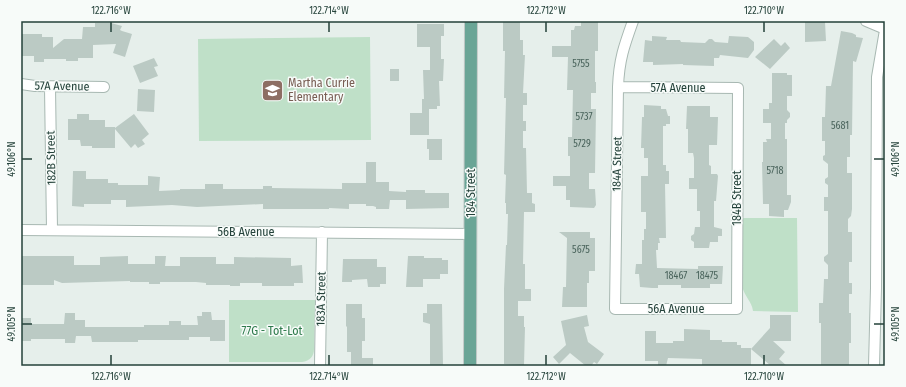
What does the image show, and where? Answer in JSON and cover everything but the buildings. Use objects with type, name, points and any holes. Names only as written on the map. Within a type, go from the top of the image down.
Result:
[{"type":"main road","name":"184 Street","points":[[470,366],[471,21]]},
{"type":"street","name":"184A Street","points":[[615,309],[618,68],[632,21]]},
{"type":"street","points":[[866,21],[885,29],[877,77],[880,304],[874,366]]},
{"type":"street","name":"57A Avenue","points":[[21,84],[50,87],[104,87]]},
{"type":"street","name":"182B Street","points":[[50,87],[52,230]]},
{"type":"street","name":"57A Avenue","points":[[618,87],[738,88]]},
{"type":"street","name":"184B Street","points":[[737,308],[738,88]]},
{"type":"street","name":"56B Avenue","points":[[21,230],[470,234]]},
{"type":"street","name":"183A Street","points":[[320,366],[322,232]]},
{"type":"street","name":"56A Avenue","points":[[615,309],[737,308]]},
{"type":"green space","name":"Martha Currie Elementary","points":[[370,37],[371,140],[199,141],[198,39]]},
{"type":"green space","points":[[743,218],[797,218],[798,312],[753,311],[751,304],[744,293],[742,285]]},
{"type":"green space","name":"77G - Tot-Lot","points":[[229,300],[315,300],[314,349],[312,356],[307,361],[302,362],[229,362]]},
{"type":"place","name":"Martha Currie Elementary","points":[[272,90]]}]
